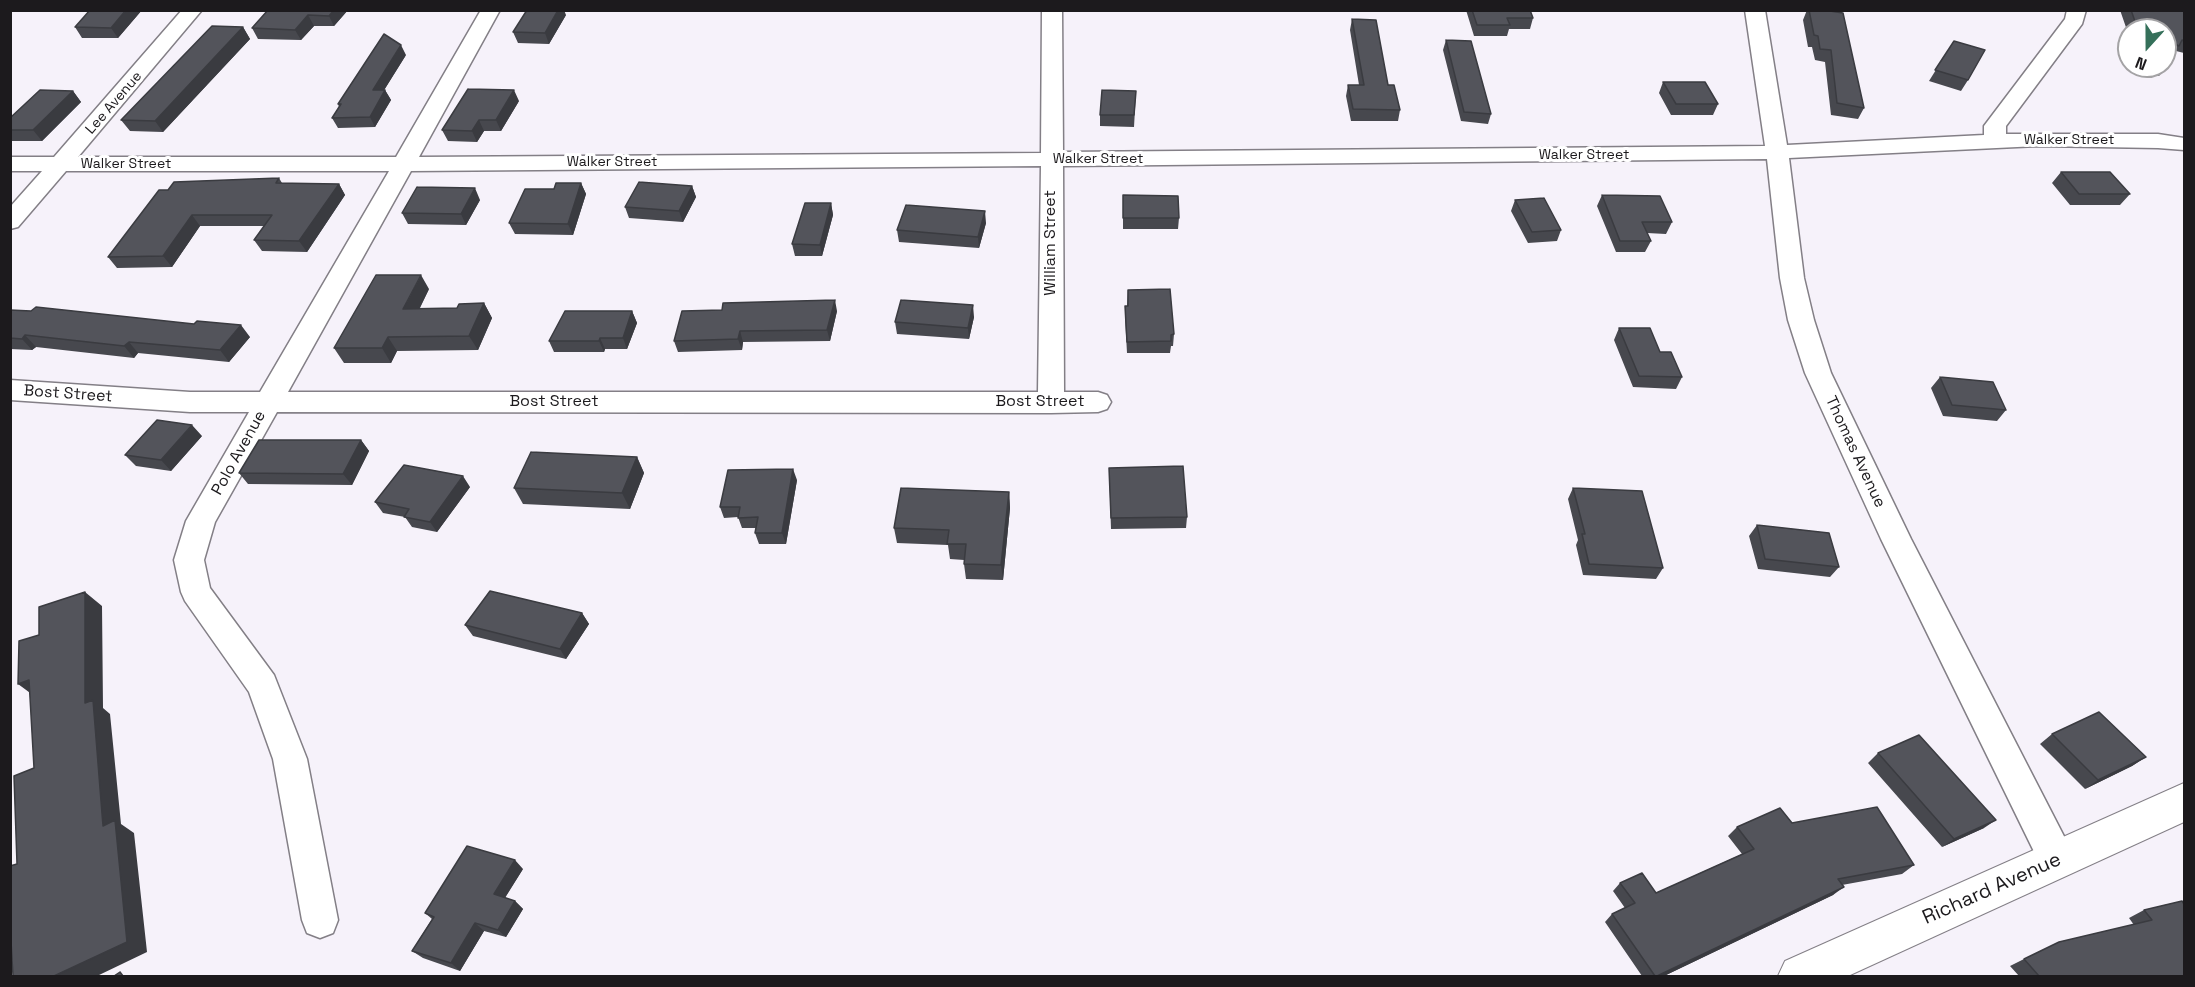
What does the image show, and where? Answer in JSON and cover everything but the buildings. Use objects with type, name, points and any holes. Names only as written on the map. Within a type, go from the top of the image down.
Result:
[{"type":"street","name":"Lee Avenue","points":[[10,222],[193,10]]},
{"type":"street","name":"Polo Avenue","points":[[320,920],[290,759],[262,685],[196,592],[189,560],[201,521],[491,10]]},
{"type":"street","name":"William Street","points":[[1051,403],[1052,10]]},
{"type":"street","name":"Thomas Avenue","points":[[1755,10],[1777,151],[1792,278],[1801,321],[1818,373],[1896,539],[2057,860]]},
{"type":"street","points":[[1995,141],[1995,126],[2074,20],[2078,10]]},
{"type":"street","name":"Walker Street","points":[[10,164],[403,164],[1706,154],[1995,141],[2123,140],[2184,144]]},
{"type":"street","name":"Bost Street","points":[[10,390],[190,402],[1098,402]]},
{"type":"street","name":"Richard Avenue","points":[[1800,976],[2184,802]]}]
